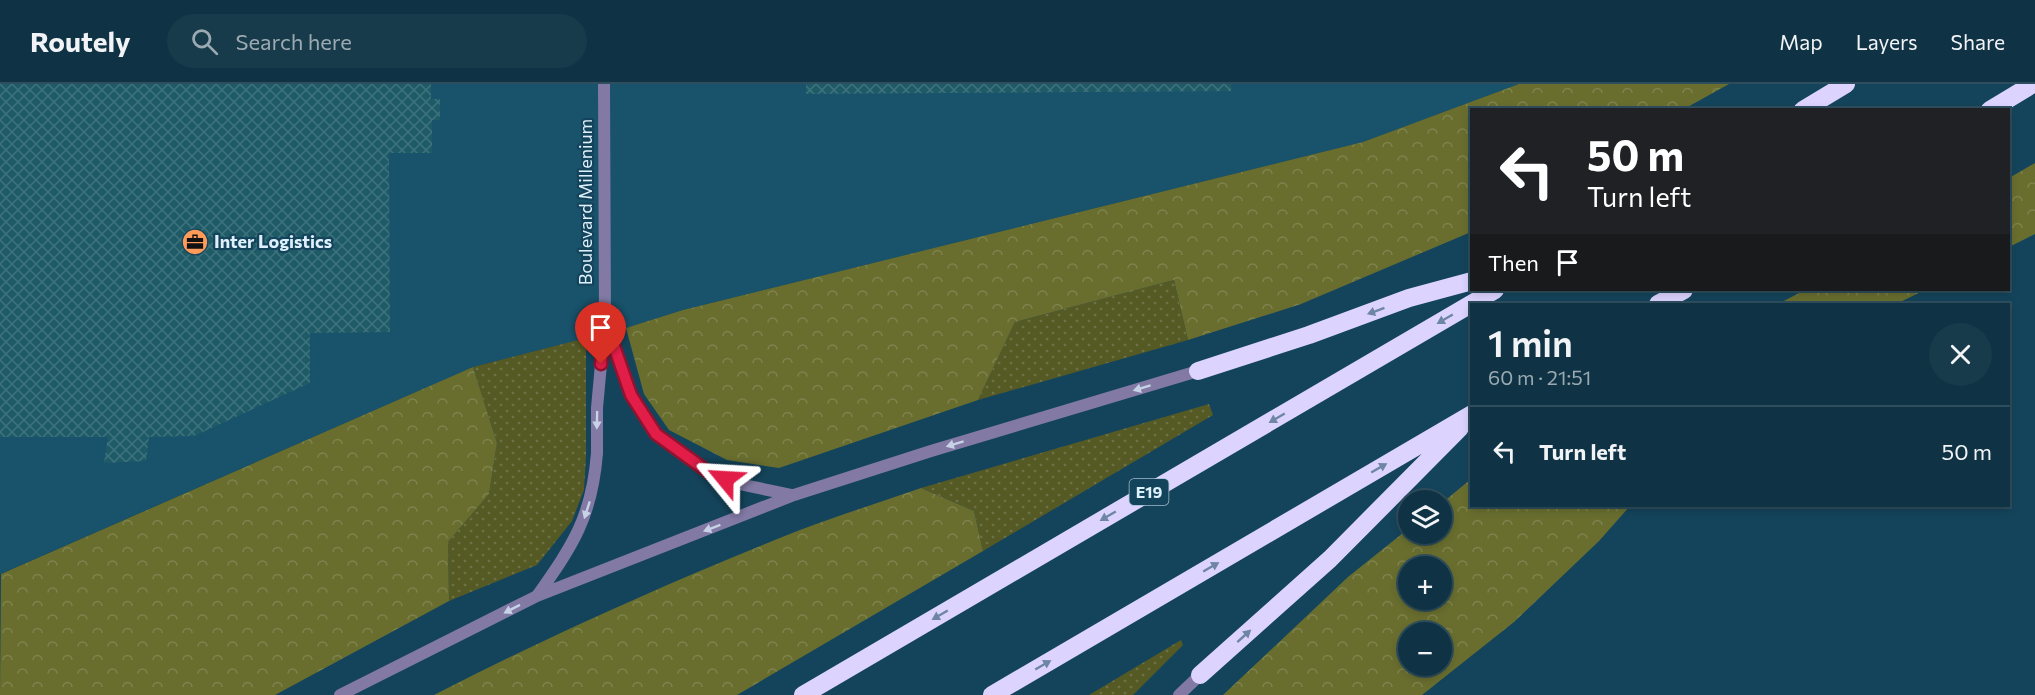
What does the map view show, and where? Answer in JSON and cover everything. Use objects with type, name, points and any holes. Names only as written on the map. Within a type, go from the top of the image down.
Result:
[{"type":"highway","points":[[1806,108],[1846,84]]},
{"type":"highway","points":[[1994,108],[2029,89]]},
{"type":"highway","points":[[1198,371],[1309,335],[1409,298],[1470,282]]},
{"type":"highway","name":"E19","points":[[1474,303],[1494,291]]},
{"type":"highway","points":[[1660,303],[1682,291]]},
{"type":"highway","name":"E19","points":[[803,695],[1470,305]]},
{"type":"highway","points":[[992,695],[1470,416]]},
{"type":"highway","points":[[1200,675],[1330,559],[1470,417]]},
{"type":"street","name":"Boulevard Millenium","points":[[604,84],[605,320]]},
{"type":"street","points":[[605,320],[631,395],[656,434],[711,474],[739,484],[794,495]]},
{"type":"street","points":[[537,596],[568,553],[586,514],[594,484],[597,408],[605,320]]},
{"type":"street","points":[[340,695],[537,596],[794,495],[931,451],[1198,371]]},
{"type":"street","points":[[1179,695],[1200,675]]},
{"type":"shaded area","points":[[0,84],[1519,84],[1363,142],[683,310],[626,328],[473,367],[0,574]]},
{"type":"green space","points":[[1519,84],[1729,84],[1686,108],[1470,108],[1470,232],[1301,304],[1188,340],[1174,280],[1015,322],[978,400],[779,468],[727,460],[669,430],[644,394],[626,328],[683,310],[1363,142]]},
{"type":"green space","points":[[2035,163],[2035,234],[2010,246],[2010,177]]},
{"type":"green space","points":[[1174,280],[1188,340],[978,400],[1015,322]]},
{"type":"green space","points":[[1803,291],[1923,291],[1898,303],[1780,303]]},
{"type":"green space","points":[[586,338],[584,490],[572,521],[537,565],[449,601],[448,542],[489,494],[497,443],[473,367]]},
{"type":"green space","points":[[473,367],[497,443],[489,494],[448,542],[449,601],[275,695],[0,695],[1,574]]},
{"type":"green space","points":[[1209,404],[1213,415],[983,551],[974,511],[921,488]]},
{"type":"green space","points":[[1470,480],[1470,507],[1629,507],[1599,541],[1514,622],[1452,671],[1452,622],[1398,622],[1398,676],[1446,676],[1422,695],[1223,695],[1348,577],[1398,537],[1398,544],[1452,544],[1452,495]]},
{"type":"green space","points":[[921,488],[974,511],[983,551],[737,695],[434,695],[569,629],[707,568],[800,530]]},
{"type":"green space","points":[[1181,640],[1183,645],[1133,695],[1089,695]]},
{"type":"building","name":"Inter Logistics","points":[[0,84],[431,84],[431,99],[440,99],[440,120],[432,120],[432,153],[389,153],[390,332],[310,333],[310,383],[194,436],[149,437],[146,461],[104,463],[108,437],[0,437]]},
{"type":"building","points":[[806,84],[1231,84],[1231,91],[806,94]]},
{"type":"place","name":"Inter Logistics","points":[[195,242]]},
{"type":"route","points":[[601,364],[605,320],[631,395],[656,434],[711,474],[725,479]]}]
